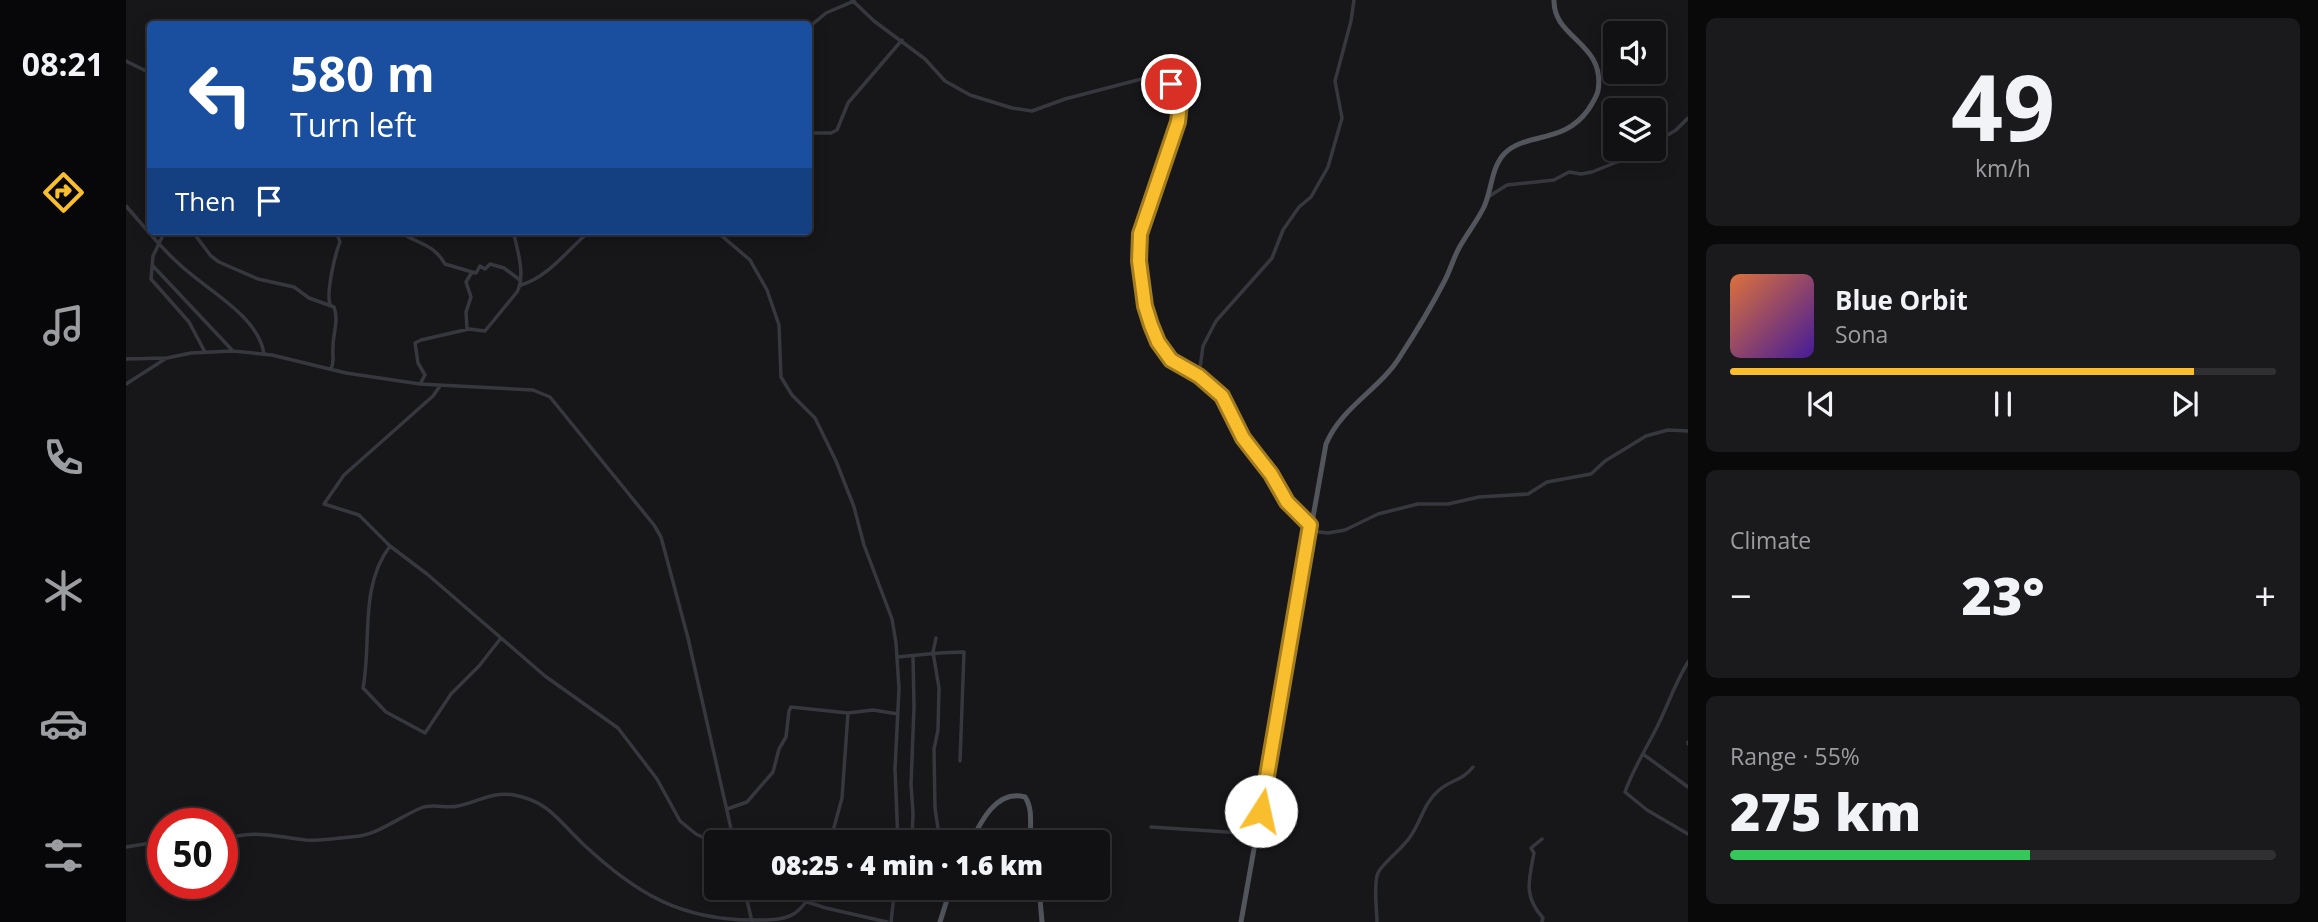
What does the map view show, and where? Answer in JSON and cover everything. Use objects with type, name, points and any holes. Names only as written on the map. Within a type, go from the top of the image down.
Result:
[{"type":"main road","points":[[1241,922],[1326,444],[1337,422],[1400,358],[1444,283],[1457,252],[1487,198],[1495,169],[1507,151],[1569,128],[1585,114],[1597,93],[1598,79],[1594,61],[1587,48],[1559,21],[1554,10],[1554,0]]},
{"type":"main road","points":[[977,830],[992,807],[1005,799],[1021,795],[1031,809],[1030,830]]},
{"type":"main road","points":[[940,922],[947,900]]},
{"type":"main road","points":[[1040,900],[1042,922]]},
{"type":"street","points":[[1199,376],[1203,345],[1216,321],[1272,258],[1283,230],[1299,206],[1311,197],[1328,167],[1342,118],[1335,80],[1354,0]]},
{"type":"street","points":[[812,25],[826,13],[853,1],[954,86],[970,95],[1023,109],[1041,109],[1075,96],[1153,76],[1163,76],[1171,84],[1178,97],[1180,112],[1142,225],[1139,261],[1145,306],[1158,342],[1175,364],[1199,376],[1222,396],[1243,438],[1271,474],[1287,502],[1310,528],[1328,533],[1345,530],[1378,514],[1418,504],[1448,504],[1479,497],[1528,494],[1546,482],[1591,474],[1605,461],[1646,436],[1662,431],[1688,430]]},
{"type":"street","points":[[812,133],[831,133],[837,130],[854,96],[902,40]]},
{"type":"street","points":[[126,61],[147,72]]},
{"type":"street","points":[[1666,135],[1688,118]]},
{"type":"street","points":[[1487,198],[1497,188],[1507,184],[1554,180],[1569,172],[1592,172],[1616,161]]},
{"type":"street","points":[[126,206],[147,230]]},
{"type":"street","points":[[152,235],[197,281],[242,314],[258,337],[264,354]]},
{"type":"street","points":[[163,235],[153,256],[153,283],[190,322],[205,352]]},
{"type":"street","points":[[195,235],[214,259],[232,269],[252,274],[258,279],[294,287],[309,298],[330,304]]},
{"type":"street","points":[[331,369],[334,364],[332,349],[337,323],[335,311],[328,298],[332,286],[334,257],[340,242],[337,235]]},
{"type":"street","points":[[406,235],[436,251],[445,264],[476,273],[480,266],[485,269],[490,264],[504,268],[521,283]]},
{"type":"street","points":[[514,235],[521,268],[521,283]]},
{"type":"street","points":[[420,384],[425,375],[418,363],[415,343],[467,329],[489,329],[521,283],[552,268],[585,235]]},
{"type":"street","points":[[721,235],[750,260],[767,290],[779,325],[781,377],[792,395],[816,418],[855,507],[863,545],[889,609],[897,657],[895,769],[898,830]]},
{"type":"street","points":[[153,266],[233,351]]},
{"type":"street","points":[[467,329],[466,312],[471,297],[466,282],[472,272]]},
{"type":"street","points":[[126,359],[233,351],[264,354],[420,384],[544,393],[654,525],[661,537],[731,830]]},
{"type":"street","points":[[126,384],[167,358]]},
{"type":"street","points":[[440,386],[433,396],[344,475],[324,504],[359,515],[390,546],[501,638],[568,693],[618,728],[657,779],[680,821],[704,838]]},
{"type":"street","points":[[390,546],[377,567],[370,588],[363,688],[383,709],[425,733],[451,694],[479,666],[501,638]]},
{"type":"street","points":[[936,638],[933,652],[939,688],[938,730],[934,749],[938,830]]},
{"type":"street","points":[[897,657],[933,652],[964,652],[960,761]]},
{"type":"street","points":[[912,830],[911,784],[915,707],[913,656]]},
{"type":"street","points":[[1688,662],[1676,681],[1625,792],[1647,810],[1688,834]]},
{"type":"street","points":[[727,809],[747,802],[773,772],[779,749],[786,737],[791,707],[848,713],[873,710],[898,714]]},
{"type":"street","points":[[833,830],[842,798],[848,713]]},
{"type":"street","points":[[1643,754],[1688,787]]},
{"type":"street","points":[[1377,922],[1376,884],[1379,871],[1412,836],[1433,795],[1447,783],[1462,779],[1473,767]]},
{"type":"street","points":[[238,836],[248,833],[311,840],[358,836],[424,807],[460,806],[490,796],[513,795],[546,806],[600,858],[657,901],[717,918],[752,921],[791,916],[800,911],[807,902],[889,922],[893,900]]},
{"type":"street","points":[[1151,827],[1257,834]]},
{"type":"street","points":[[1542,839],[1531,848],[1534,853],[1530,868],[1529,893],[1531,902],[1543,918],[1542,922]]},
{"type":"street","points":[[126,847],[147,844]]},
{"type":"street","points":[[747,900],[752,921]]},
{"type":"route","points":[[1171,84],[1180,103],[1180,112],[1144,218],[1138,251],[1148,316],[1154,334],[1167,356],[1179,367],[1199,376],[1222,396],[1243,438],[1271,474],[1287,502],[1310,525],[1261,811]]}]
